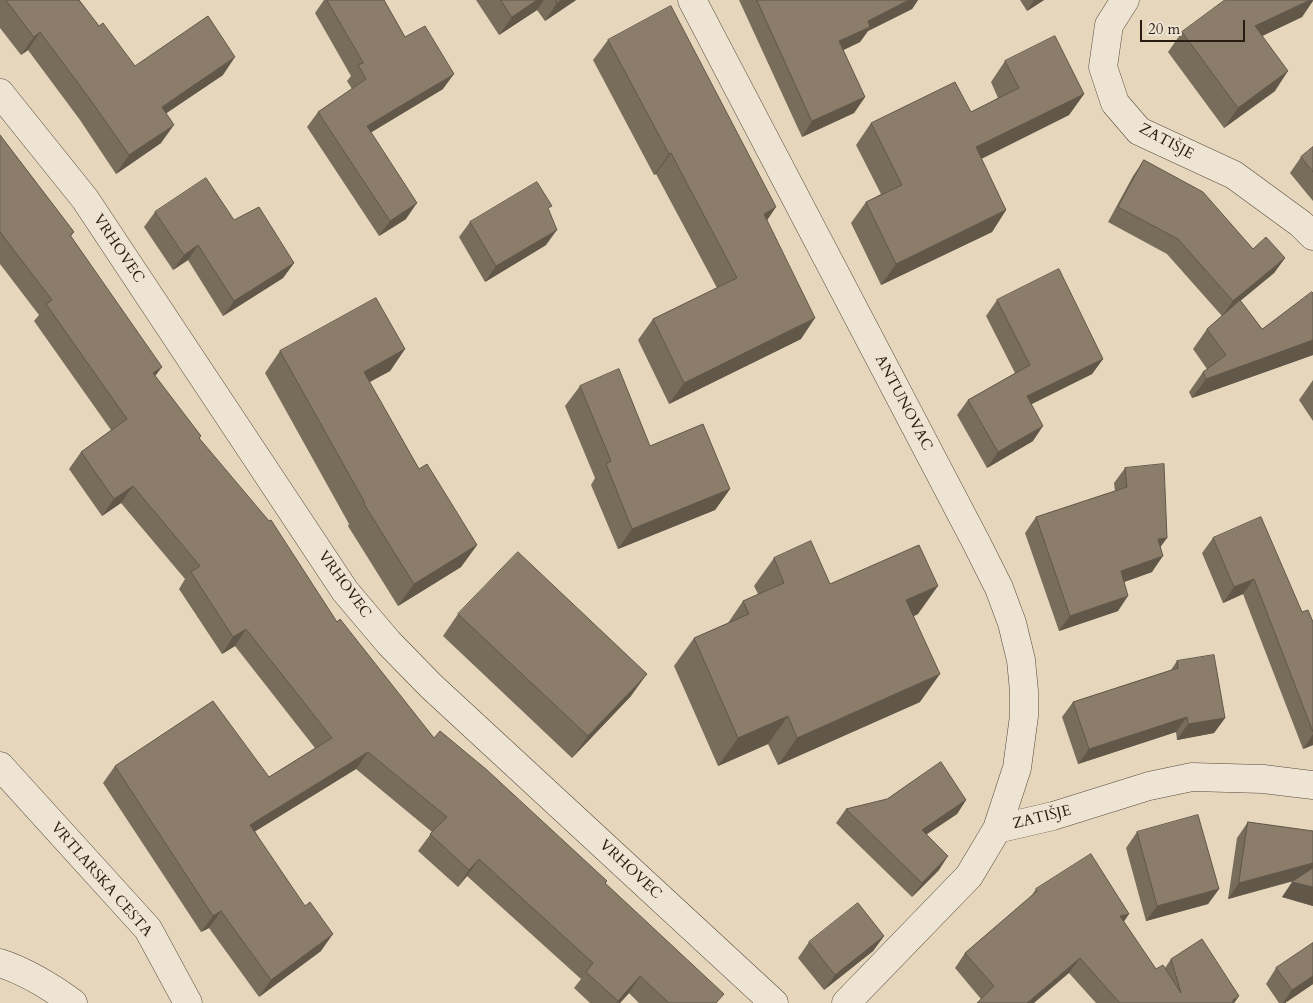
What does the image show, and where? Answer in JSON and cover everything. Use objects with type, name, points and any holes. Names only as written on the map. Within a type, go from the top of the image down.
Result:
[{"type":"street","name":"ANTUNOVAC","points":[[692,0],[973,535],[999,588],[1012,623],[1020,660],[1024,691],[1024,716],[1017,768],[997,829]]},
{"type":"street","name":"ZATIŠJE","points":[[1125,0],[1109,25],[1103,66],[1115,103],[1139,131],[1234,175],[1301,224],[1313,236]]},
{"type":"street","name":"VRHOVEC","points":[[0,92],[84,199],[357,606],[431,686],[774,1003]]},
{"type":"street","name":"VRTLARSKA CESTA","points":[[0,766],[148,929],[188,1003]]},
{"type":"street","name":"ZATIŠJE","points":[[846,1003],[969,876],[997,829],[1053,816],[1149,786],[1192,777],[1263,779],[1313,785]]},
{"type":"street","points":[[0,963],[20,970],[53,988],[73,1003]]},
{"type":"building","points":[[6,0],[79,0],[99,26],[103,23],[135,66],[208,16],[235,57],[162,107],[174,125],[129,155],[40,32],[34,37]]},
{"type":"building","points":[[327,0],[384,0],[405,37],[425,26],[454,74],[367,126],[417,203],[390,221],[318,112],[366,79],[358,65],[363,63]]},
{"type":"building","points":[[501,0],[537,0],[512,17]]},
{"type":"building","points":[[757,0],[909,0],[868,21],[870,27],[839,41],[865,97],[812,121]]},
{"type":"building","points":[[1225,0],[1310,0],[1255,26],[1288,71],[1238,108],[1182,32]]},
{"type":"building","points":[[671,6],[776,207],[764,214],[815,318],[684,383],[653,319],[737,278],[671,153],[669,154],[608,40]]},
{"type":"building","points":[[1055,36],[1084,94],[976,147],[1006,210],[896,264],[866,202],[902,185],[871,123],[955,82],[971,112],[1019,88],[1005,61]]},
{"type":"building","points":[[0,135],[74,232],[70,235],[162,367],[153,373],[201,436],[199,438],[269,521],[271,520],[337,622],[340,619],[434,738],[440,731],[487,770],[607,881],[605,883],[724,994],[716,1003],[669,1003],[640,976],[618,1001],[586,972],[593,963],[479,859],[469,870],[430,834],[447,817],[368,752],[250,825],[305,906],[310,902],[333,934],[271,980],[221,911],[213,916],[115,766],[213,701],[269,777],[332,738],[246,629],[233,637],[191,572],[200,566],[133,486],[114,499],[81,452],[127,419],[46,304],[52,300],[0,232]]},
{"type":"building","points":[[1313,147],[1313,172],[1301,157]]},
{"type":"building","points":[[1144,160],[1203,192],[1253,249],[1266,237],[1285,258],[1233,301],[1178,239],[1118,207]]},
{"type":"building","points":[[206,178],[234,220],[259,207],[294,263],[234,301],[198,245],[184,255],[155,212]]},
{"type":"building","points":[[537,182],[552,206],[548,208],[557,230],[496,266],[470,222]]},
{"type":"building","points":[[1059,269],[1103,359],[1027,396],[1043,426],[998,452],[968,400],[1030,365],[997,300]]},
{"type":"building","points":[[1312,292],[1313,340],[1206,379],[1203,372],[1226,355],[1207,329],[1240,300],[1262,329]]},
{"type":"building","points":[[376,298],[405,349],[364,372],[419,469],[427,464],[477,545],[414,584],[364,504],[280,351]]},
{"type":"building","points":[[619,369],[650,446],[703,424],[730,489],[632,529],[606,464],[611,461],[580,386]]},
{"type":"building","points":[[1164,464],[1167,538],[1158,539],[1163,556],[1121,571],[1128,596],[1070,616],[1036,517],[1127,487],[1125,468]]},
{"type":"building","points":[[1261,517],[1302,612],[1308,610],[1313,622],[1313,732],[1254,579],[1234,587],[1213,538]]},
{"type":"building","points":[[811,541],[830,584],[919,545],[938,586],[906,600],[940,674],[797,738],[788,716],[738,738],[694,638],[749,614],[743,601],[784,583],[774,558]]},
{"type":"building","points":[[518,552],[647,674],[588,736],[458,614]]},
{"type":"building","points":[[1214,655],[1225,718],[1188,724],[1187,717],[1089,749],[1073,702],[1178,668],[1177,661]]},
{"type":"building","points":[[941,762],[966,800],[922,830],[948,856],[922,883],[846,809],[887,799]]},
{"type":"building","points":[[1198,815],[1219,889],[1157,906],[1137,832]]},
{"type":"building","points":[[1248,822],[1313,831],[1313,863],[1239,883]]},
{"type":"building","points":[[1091,854],[1129,914],[1120,916],[1156,969],[1163,965],[1181,993],[1171,959],[1202,939],[1239,996],[1233,1000],[1233,1003],[1120,1003],[1080,958],[1027,1003],[977,1003],[994,986],[965,953],[1037,891],[1036,889]]},
{"type":"building","points":[[1313,868],[1313,887],[1292,882]]},
{"type":"building","points":[[858,903],[884,936],[835,975],[809,942]]},
{"type":"building","points":[[1313,943],[1313,976],[1292,990],[1276,968]]}]
